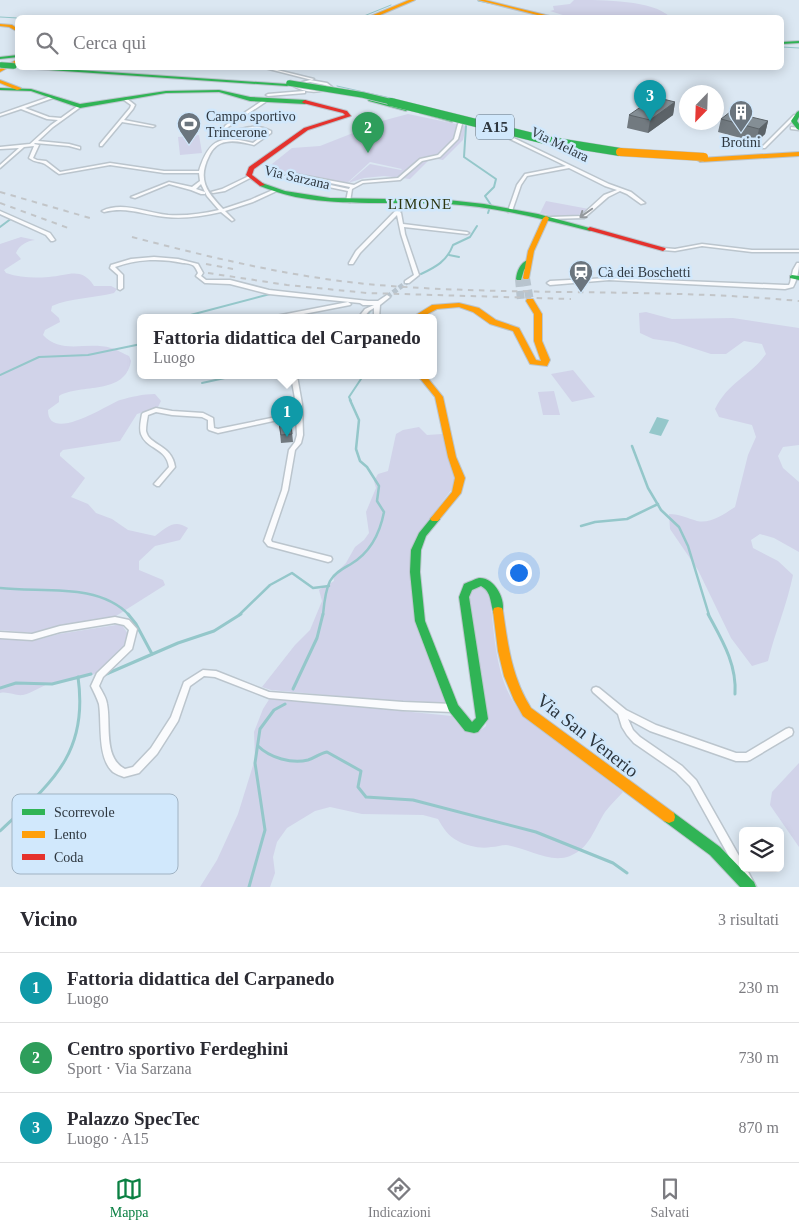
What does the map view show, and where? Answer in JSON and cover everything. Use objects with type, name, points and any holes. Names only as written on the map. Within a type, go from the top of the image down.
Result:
[{"type":"main road","points":[[392,8],[404,0]]},
{"type":"main road","points":[[375,15],[413,0]]},
{"type":"main road","points":[[480,0],[543,15]]},
{"type":"main road","points":[[489,0],[518,5],[552,15]]},
{"type":"main road","points":[[0,25],[15,29]]},
{"type":"main road","points":[[784,44],[799,43]]},
{"type":"main road","name":"A15","points":[[67,70],[292,84],[360,94],[514,132],[612,151],[704,157],[799,152]]},
{"type":"main road","name":"A15","points":[[108,70],[263,82]]},
{"type":"main road","points":[[131,70],[160,73]]},
{"type":"main road","points":[[0,82],[19,89]]},
{"type":"main road","name":"Via Sarzana","points":[[0,89],[31,90],[80,106],[166,92],[210,90],[310,103],[346,112],[348,116],[302,132],[251,168],[248,175],[261,186],[316,198],[351,192],[408,202],[458,203],[510,211],[582,225],[663,249]]},
{"type":"main road","points":[[522,278],[546,218]]},
{"type":"main road","points":[[420,314],[425,310],[440,306],[460,305],[473,308],[491,321],[516,330],[533,362],[540,365],[544,364],[546,360],[538,340],[541,319],[528,303]]},
{"type":"main road","name":"Via San Venerio","points":[[424,379],[439,397],[452,457],[460,478],[456,493],[422,535],[416,550],[415,572],[420,621],[453,708],[469,727],[474,728],[480,723],[482,713],[464,597],[470,585],[477,581],[482,582],[490,586],[495,597],[507,674],[519,703],[562,740],[715,851],[750,887]]},
{"type":"street","points":[[272,70],[295,77],[292,84]]},
{"type":"street","points":[[273,70],[322,83]]},
{"type":"street","points":[[232,220],[221,210],[202,181],[201,172],[210,147],[215,143],[231,140],[254,144],[270,132],[254,126],[231,132],[223,131],[265,98],[292,84],[322,83]]},
{"type":"street","name":"Via Melara","points":[[322,83],[343,92],[490,128],[644,203]]},
{"type":"street","points":[[292,84],[316,92]]},
{"type":"street","points":[[265,98],[322,91],[330,87]]},
{"type":"street","name":"Via Melara","points":[[322,91],[343,92]]},
{"type":"street","points":[[0,116],[52,97]]},
{"type":"street","points":[[101,145],[122,122],[133,105],[125,99]]},
{"type":"street","points":[[34,143],[80,106]]},
{"type":"street","points":[[22,108],[48,118],[62,119]]},
{"type":"street","points":[[351,192],[362,182],[399,179],[421,160],[439,156],[456,139],[460,124],[463,121]]},
{"type":"street","points":[[122,122],[153,126]]},
{"type":"street","points":[[764,147],[795,125]]},
{"type":"street","points":[[34,143],[37,147],[31,158],[36,161],[45,162],[59,173],[110,164],[164,172],[201,172]]},
{"type":"street","points":[[0,148],[22,147],[34,143],[68,145],[79,148]]},
{"type":"street","points":[[0,167],[22,147]]},
{"type":"street","points":[[510,211],[519,185],[526,175],[569,167]]},
{"type":"street","points":[[290,174],[351,192],[285,178],[290,174]]},
{"type":"street","points":[[213,192],[223,190],[250,177]]},
{"type":"street","points":[[193,189],[202,181]]},
{"type":"street","points":[[133,197],[169,183],[203,193]]},
{"type":"street","points":[[104,210],[116,206],[155,215],[183,217],[221,210],[277,190]]},
{"type":"street","points":[[546,218],[582,217],[606,196],[620,190]]},
{"type":"street","points":[[351,263],[358,252],[408,202]]},
{"type":"street","points":[[0,212],[48,234],[53,240]]},
{"type":"street","points":[[399,213],[403,234],[417,275],[407,282]]},
{"type":"street","points":[[402,225],[467,233]]},
{"type":"street","points":[[663,249],[675,250],[702,245],[752,251],[799,251]]},
{"type":"street","points":[[120,288],[121,275],[112,268],[113,266],[139,260],[171,260],[196,265],[201,273],[198,276],[205,281],[230,282],[291,295],[378,304]]},
{"type":"street","points":[[550,283],[609,279],[785,287],[791,286],[796,278],[793,270],[799,264]]},
{"type":"street","points":[[364,314],[387,297]]},
{"type":"street","points":[[298,314],[366,302]]},
{"type":"street","points":[[377,314],[378,304]]},
{"type":"street","points":[[294,379],[298,414],[298,443],[292,450],[284,490],[267,541],[270,544],[328,559]]},
{"type":"street","points":[[157,484],[172,467],[172,460],[166,451],[146,436],[144,432],[145,414],[148,411],[203,414],[211,419],[211,429],[218,431],[298,414]]},
{"type":"street","points":[[0,634],[32,637],[60,629],[115,620],[126,622],[133,629],[130,647],[100,676],[95,686],[103,703],[106,752],[115,767],[124,774],[136,770],[154,751],[175,718],[187,684],[202,673],[216,674],[269,695],[403,706],[453,708]]},
{"type":"street","points":[[596,690],[623,713],[653,728],[736,757],[747,757],[789,732]]},
{"type":"street","points":[[623,713],[623,721],[633,736],[680,769],[693,783],[750,887]]},
{"type":"shaded area","points":[[574,0],[627,2],[652,7],[667,15],[563,15],[550,11],[554,10],[553,6],[570,4]]},
{"type":"shaded area","points":[[408,114],[466,126],[463,140],[443,160],[431,158],[410,179],[384,176],[364,178],[348,183],[370,164],[402,169],[370,162],[346,184],[267,168],[292,148],[320,146],[353,133],[368,133],[370,130],[363,126]]},
{"type":"shaded area","name":"Campo sportivo Trincerone","points":[[199,135],[202,153],[180,155],[178,137]]},
{"type":"shaded area","points":[[546,201],[589,209],[572,217],[553,216],[540,213]]},
{"type":"shaded area","points":[[21,237],[35,240],[26,242],[19,248],[16,253],[21,259],[4,270],[6,273],[33,277],[79,274],[89,280],[94,286],[111,286],[117,289],[114,293],[66,301],[52,306],[51,311],[59,318],[60,322],[45,330],[43,335],[50,341],[66,346],[102,346],[113,349],[129,356],[131,361],[127,372],[111,384],[68,392],[59,396],[59,402],[48,410],[51,420],[57,423],[67,423],[79,420],[120,400],[142,395],[155,394],[161,401],[158,407],[137,414],[120,441],[63,450],[60,453],[60,456],[85,478],[71,497],[88,504],[96,513],[112,519],[128,530],[155,536],[167,527],[175,524],[188,528],[180,540],[155,546],[139,561],[139,570],[163,580],[165,585],[116,616],[60,625],[33,633],[0,630],[0,244]]},
{"type":"shaded area","points":[[646,312],[672,319],[733,318],[799,328],[799,445],[783,447],[778,456],[783,468],[799,482],[799,552],[774,538],[760,534],[751,540],[753,548],[778,561],[793,575],[768,661],[752,666],[731,638],[698,570],[670,529],[669,514],[680,515],[702,522],[717,518],[735,507],[748,455],[756,437],[752,425],[719,417],[715,409],[726,392],[760,362],[766,354],[762,344],[744,341],[726,354],[711,354],[674,342],[653,339],[640,333],[639,313]]},
{"type":"shaded area","points":[[573,370],[595,397],[572,402],[551,374]]},
{"type":"shaded area","points":[[554,391],[560,415],[543,415],[538,392]]},
{"type":"shaded area","points":[[657,417],[669,420],[661,436],[649,433]]},
{"type":"shaded area","points":[[419,427],[427,435],[442,434],[455,478],[455,485],[418,534],[411,549],[410,572],[415,622],[445,702],[403,702],[271,690],[262,687],[295,645],[310,630],[322,601],[319,590],[334,581],[333,576],[346,563],[355,547],[369,533],[366,512],[376,488],[374,481],[378,474],[388,471],[396,434],[403,430]]},
{"type":"shaded area","points":[[478,585],[488,591],[495,644],[502,674],[507,689],[523,715],[623,792],[605,812],[587,843],[577,853],[562,858],[546,857],[506,845],[487,848],[474,847],[451,837],[438,819],[423,815],[362,814],[330,807],[315,811],[287,828],[277,842],[273,857],[275,873],[270,887],[200,887],[217,860],[238,814],[255,759],[254,732],[263,709],[270,698],[452,716],[459,725],[471,732],[481,730],[486,726],[487,713],[469,597],[474,587]]},
{"type":"shaded area","points":[[122,625],[128,634],[126,642],[118,657],[103,669],[76,680],[48,684],[23,695],[0,693],[0,639],[37,640],[59,634]]},
{"type":"shaded area","points":[[799,763],[799,847],[770,805],[772,792]]},
{"type":"building","points":[[655,97],[675,102],[650,120],[629,115]]},
{"type":"building","points":[[730,112],[768,121],[759,129],[724,120],[724,117]]},
{"type":"building","points":[[291,422],[292,434],[281,435],[279,423]]},
{"type":"waterway","points":[[478,1],[498,5]]},
{"type":"waterway","points":[[366,15],[391,5]]},
{"type":"waterway","points":[[0,17],[15,18]]},
{"type":"waterway","points":[[784,47],[799,48]]},
{"type":"waterway","points":[[337,86],[395,99]]},
{"type":"waterway","points":[[466,126],[464,157],[496,179],[494,187],[485,196],[491,205]]},
{"type":"waterway","points":[[0,227],[12,218]]},
{"type":"waterway","points":[[421,274],[440,263],[451,251],[453,245],[470,237],[477,226]]},
{"type":"waterway","points":[[449,255],[459,257]]},
{"type":"waterway","points":[[194,314],[270,294]]},
{"type":"waterway","points":[[368,314],[372,309]]},
{"type":"waterway","points":[[0,375],[39,357],[88,355],[137,345]]},
{"type":"waterway","points":[[202,383],[220,379]]},
{"type":"waterway","points":[[351,401],[349,397],[361,379]]},
{"type":"waterway","points":[[328,586],[337,573],[358,559],[369,548],[377,535],[384,512],[377,501],[379,486],[367,467],[360,461],[356,449],[359,420],[350,400]]},
{"type":"waterway","points":[[632,446],[648,488],[658,504]]},
{"type":"waterway","points":[[581,526],[595,522],[627,519],[658,504]]},
{"type":"waterway","points":[[658,504],[679,527],[688,546],[709,615]]},
{"type":"waterway","points":[[239,615],[270,585],[292,573],[313,588],[328,586]]},
{"type":"waterway","points":[[323,615],[328,586]]},
{"type":"waterway","points":[[0,588],[85,593],[102,598],[116,605],[128,615]]},
{"type":"waterway","points":[[104,675],[178,643],[214,631],[241,614]]},
{"type":"waterway","points":[[293,689],[317,638],[323,614]]},
{"type":"waterway","points":[[708,614],[728,652],[734,672],[735,694]]},
{"type":"waterway","points":[[128,615],[136,624],[152,654]]},
{"type":"waterway","points":[[78,677],[91,674]]},
{"type":"waterway","points":[[0,688],[16,683],[52,684],[78,677]]},
{"type":"waterway","points":[[39,794],[62,765],[72,747],[78,727],[80,704],[78,677]]},
{"type":"waterway","points":[[249,887],[265,830],[255,763],[260,729],[274,710],[285,704]]},
{"type":"waterway","points":[[258,746],[275,757],[295,761],[308,760],[327,752],[361,771],[358,787],[366,797],[413,800],[536,832],[613,863],[627,873]]},
{"type":"waterway","points":[[0,831],[12,820]]},
{"type":"tunnel","points":[[526,278],[530,301]]},
{"type":"tunnel","points":[[519,279],[521,301]]},
{"type":"tunnel","points":[[387,297],[407,282]]},
{"type":"railway","points":[[0,192],[90,218]]},
{"type":"railway","points":[[0,203],[71,229]]},
{"type":"railway","points":[[132,237],[293,274],[358,283],[442,289],[646,293],[799,301]]},
{"type":"railway","points":[[206,264],[233,269]]},
{"type":"railway","points":[[208,273],[287,285],[367,293],[571,299]]},
{"type":"traffic: fast","points":[[784,43],[799,42]]},
{"type":"traffic: fast","points":[[0,58],[15,56]]},
{"type":"traffic: fast","points":[[1,65],[14,66]]},
{"type":"traffic: fast","points":[[64,70],[287,85]]},
{"type":"traffic: fast","points":[[289,83],[363,95],[545,140],[620,152]]},
{"type":"traffic: fast","points":[[0,89],[31,90],[80,106],[166,92],[219,91],[250,99],[305,102]]},
{"type":"traffic: fast","points":[[371,100],[406,109]]},
{"type":"traffic: fast","points":[[422,112],[452,120]]},
{"type":"traffic: fast","points":[[799,113],[794,121],[799,128]]},
{"type":"traffic: fast","points":[[262,185],[283,192],[330,200],[448,202],[502,208],[590,229]]},
{"type":"traffic: fast","points":[[519,279],[521,270],[528,262]]},
{"type":"traffic: fast","points":[[792,277],[799,278]]},
{"type":"traffic: fast","points":[[435,519],[422,535],[416,550],[415,572],[420,621],[453,708],[469,727],[474,728],[482,719],[464,597],[468,587],[480,582],[489,586],[494,592],[498,611]]},
{"type":"traffic: fast","points":[[669,817],[715,851],[749,887]]},
{"type":"traffic: slow","points":[[376,15],[413,0]]},
{"type":"traffic: slow","points":[[480,0],[543,15]]},
{"type":"traffic: slow","points":[[0,25],[10,26],[15,29]]},
{"type":"traffic: slow","points":[[0,71],[15,62]]},
{"type":"traffic: slow","points":[[0,81],[19,89]]},
{"type":"traffic: slow","points":[[620,152],[704,157]]},
{"type":"traffic: slow","points":[[700,160],[799,154]]},
{"type":"traffic: slow","points":[[526,278],[531,251],[546,218]]},
{"type":"traffic: slow","points":[[422,314],[435,307],[459,305],[476,310],[493,322],[516,330],[533,362],[544,364],[546,360],[538,341],[538,314],[530,301]]},
{"type":"traffic: slow","points":[[424,379],[439,397],[452,457],[460,478],[456,493],[435,519]]},
{"type":"traffic: slow","points":[[498,611],[509,676],[527,712],[669,817]]},
{"type":"traffic: jam","points":[[262,185],[249,175],[251,168],[306,129],[348,116],[345,112],[305,102]]},
{"type":"traffic: jam","points":[[590,229],[663,249]]},
{"type":"place","name":"Palazzo SpecTec","points":[[650,121]]},
{"type":"place","name":"Brotini","points":[[741,133]]},
{"type":"place","name":"Campo sportivo Trincerone","points":[[189,145]]},
{"type":"place","name":"Centro sportivo Ferdeghini","points":[[368,153]]},
{"type":"place","name":"Cà dei Boschetti","points":[[581,293]]},
{"type":"place","name":"Fattoria didattica del Carpanedo","points":[[287,437]]},
{"type":"district","name":"LIMONE","points":[[420,204]]}]
